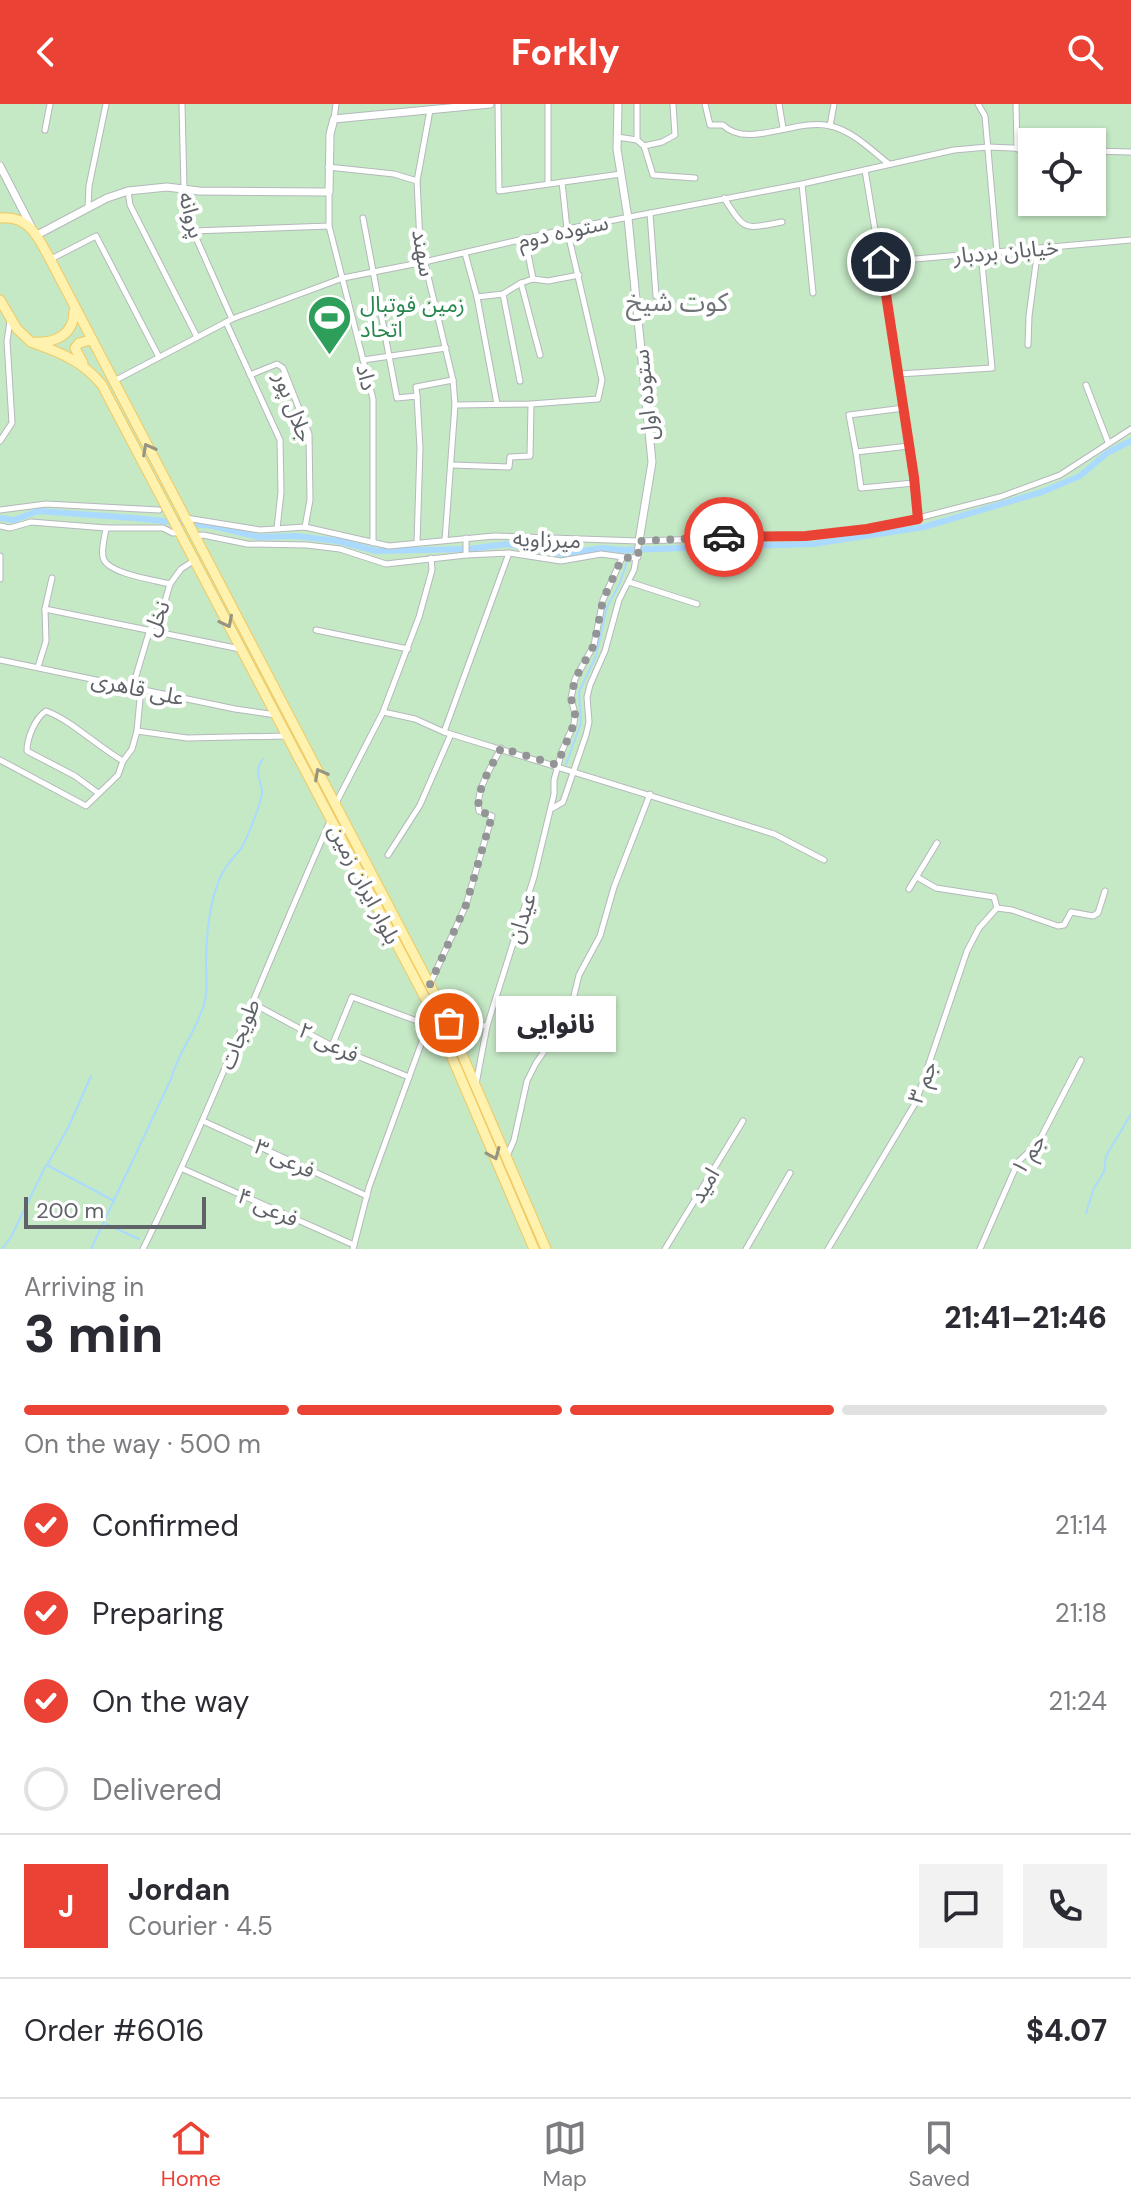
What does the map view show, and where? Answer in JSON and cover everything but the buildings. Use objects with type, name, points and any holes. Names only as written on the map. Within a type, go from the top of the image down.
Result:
[{"type":"main road","points":[[0,218],[16,218],[34,230],[185,518]]},
{"type":"main road","points":[[2,306],[24,337],[67,355],[87,368]]},
{"type":"main road","points":[[31,342],[51,342],[63,336],[72,326],[74,307]]},
{"type":"main road","points":[[87,368],[75,348],[79,343],[91,340]]},
{"type":"main road","name":"بلوار ایران زمین","points":[[87,368],[102,385],[433,1013],[534,1249]]},
{"type":"main road","name":"بلوار ایران زمین","points":[[185,518],[430,984],[546,1249]]},
{"type":"street","points":[[45,130],[50,104]]},
{"type":"street","points":[[88,208],[89,186],[106,104]]},
{"type":"street","name":"پروانه","points":[[182,104],[184,188],[193,231],[250,375],[280,440],[282,482],[277,529]]},
{"type":"street","name":"داد","points":[[336,104],[328,167],[329,226],[373,399],[373,543]]},
{"type":"street","points":[[336,119],[490,104]]},
{"type":"street","points":[[498,104],[499,191],[622,174]]},
{"type":"street","points":[[548,104],[548,184]]},
{"type":"street","name":"ستوده اول","points":[[618,104],[617,137],[652,462],[639,543]]},
{"type":"street","points":[[637,104],[637,140]]},
{"type":"street","points":[[644,146],[675,135],[673,104]]},
{"type":"street","points":[[705,104],[710,125],[723,125],[729,131],[745,134],[776,133],[783,128],[810,124],[830,126],[853,135],[890,165]]},
{"type":"street","points":[[779,104],[783,128]]},
{"type":"street","points":[[830,126],[834,104]]},
{"type":"street","points":[[978,104],[985,116],[997,252]]},
{"type":"street","points":[[1016,104],[1017,149]]},
{"type":"street","name":"سهند","points":[[430,108],[417,181],[420,243],[453,380],[455,405],[445,540]]},
{"type":"street","points":[[617,137],[637,140],[644,146],[653,175],[695,178]]},
{"type":"street","name":"ستوده دوم","points":[[113,381],[228,321],[343,278],[954,150],[988,147],[1017,149]]},
{"type":"street","points":[[1106,151],[1131,152]]},
{"type":"street","points":[[0,166],[34,230],[128,191],[184,188],[199,191],[329,192]]},
{"type":"street","points":[[328,167],[394,174],[417,181]]},
{"type":"street","points":[[865,170],[899,374],[918,519]]},
{"type":"street","points":[[455,405],[598,399],[602,380],[567,229],[562,182]]},
{"type":"street","points":[[802,184],[813,293]]},
{"type":"street","points":[[128,191],[130,205],[197,337]]},
{"type":"street","points":[[724,198],[744,226],[782,222]]},
{"type":"street","points":[[650,213],[656,296]]},
{"type":"street","points":[[363,218],[397,398],[417,396]]},
{"type":"street","points":[[193,231],[329,226]]},
{"type":"street","points":[[50,259],[96,236],[159,357]]},
{"type":"street","points":[[525,238],[533,279]]},
{"type":"street","name":"خیابان بردبار","points":[[881,262],[1131,240]]},
{"type":"street","points":[[1028,345],[1038,248]]},
{"type":"street","points":[[465,253],[477,297],[497,404]]},
{"type":"street","points":[[899,374],[992,368],[981,253]]},
{"type":"street","points":[[477,297],[503,294],[533,279],[548,281],[579,275]]},
{"type":"street","points":[[521,283],[540,355]]},
{"type":"street","points":[[503,294],[520,381]]},
{"type":"street","points":[[0,441],[12,423],[7,341],[11,320]]},
{"type":"street","points":[[363,360],[446,348]]},
{"type":"street","name":"جلال پور","points":[[250,375],[270,365],[277,364],[283,368],[309,434],[310,500],[305,527]]},
{"type":"street","points":[[417,543],[420,448],[416,387],[453,380]]},
{"type":"street","points":[[1086,385],[1108,442]]},
{"type":"street","points":[[452,465],[509,467],[510,457],[530,456],[531,404]]},
{"type":"street","points":[[904,408],[849,415],[861,488],[914,483]]},
{"type":"street","name":"میرزاویه","points":[[185,518],[260,530],[305,527],[389,546],[494,536],[639,543],[806,536],[918,519],[1000,497],[1060,475],[1131,429]]},
{"type":"street","points":[[856,452],[909,446]]},
{"type":"street","points":[[0,510],[46,504],[159,510]]},
{"type":"street","points":[[0,526],[10,528],[31,522],[106,528],[163,528],[173,533],[178,530]]},
{"type":"street","points":[[106,528],[102,556],[106,563],[130,574],[170,584]]},
{"type":"street","points":[[193,534],[247,544],[340,549],[386,564],[466,554],[509,553],[561,561],[601,554],[626,558],[638,555]]},
{"type":"street","points":[[466,541],[466,554]]},
{"type":"street","name":"عیدان","points":[[551,810],[563,802],[589,722],[587,697],[590,685],[605,651],[619,600],[629,582],[639,543]]},
{"type":"street","points":[[444,732],[509,553]]},
{"type":"street","points":[[0,556],[0,574]]},
{"type":"street","points":[[336,803],[383,712],[408,649],[432,570],[431,558]]},
{"type":"street","name":"عیدان","points":[[476,1085],[487,1026],[534,877],[551,810],[557,765],[574,724],[571,698],[575,679],[594,645],[603,600],[626,558]]},
{"type":"street","name":"نخل","points":[[133,686],[150,629],[164,605],[170,584],[181,569],[195,560]]},
{"type":"street","points":[[38,667],[46,641],[45,609],[52,578]]},
{"type":"street","points":[[629,582],[697,604]]},
{"type":"street","points":[[45,609],[241,650]]},
{"type":"street","points":[[316,630],[408,649]]},
{"type":"street","name":"علی قاهری","points":[[0,660],[277,715]]},
{"type":"street","points":[[0,760],[86,806],[118,775],[132,749],[141,688]]},
{"type":"street","points":[[98,793],[75,776],[27,751],[41,714],[46,711],[57,715],[123,761]]},
{"type":"street","points":[[383,712],[415,719],[444,732],[774,834],[824,860]]},
{"type":"street","points":[[137,731],[187,738],[288,736]]},
{"type":"street","points":[[388,855],[420,805],[451,734]]},
{"type":"street","points":[[430,984],[466,905],[492,816],[479,811],[477,805],[485,779],[501,748]]},
{"type":"street","points":[[507,1157],[514,1140],[527,1081],[569,1016],[579,975],[600,936],[614,887],[650,794]]},
{"type":"street","name":"طویجات","points":[[143,1249],[183,1168],[331,818]]},
{"type":"street","points":[[909,889],[937,843]]},
{"type":"street","points":[[917,877],[936,888],[994,897],[997,908],[1058,926],[1064,925],[1071,912],[1093,916],[1098,913],[1105,891]]},
{"type":"street","name":"جم ۳","points":[[828,1249],[916,1102],[967,951],[979,928],[997,908]]},
{"type":"street","points":[[332,1046],[352,997],[428,1025]]},
{"type":"street","name":"فرعی ۲","points":[[252,1003],[332,1046],[409,1077]]},
{"type":"street","points":[[353,1247],[367,1196],[433,1013]]},
{"type":"street","points":[[449,1023],[487,1026]]},
{"type":"street","name":"جم ۱","points":[[980,1249],[1018,1162],[1038,1143],[1081,1060]]},
{"type":"street","name":"فرعی ۳","points":[[203,1121],[367,1196]]},
{"type":"street","name":"امید","points":[[665,1249],[743,1121]]},
{"type":"street","name":"فرعی ۴","points":[[183,1168],[353,1247]]},
{"type":"street","points":[[746,1249],[790,1173]]},
{"type":"green space","points":[[0,104],[1131,104],[1131,1249],[0,1249]]},
{"type":"waterway","points":[[0,518],[14,520],[38,511],[134,518],[213,526],[258,537],[296,536],[338,541],[376,551],[469,549],[507,544],[563,554],[603,548],[813,544],[924,527],[1042,492],[1080,476],[1107,453],[1131,441]]},
{"type":"waterway","points":[[566,764],[581,723],[579,692],[596,656],[607,607],[619,585],[628,550]]},
{"type":"waterway","points":[[91,1249],[202,1011],[213,900],[221,876],[243,846],[256,813],[262,793],[258,768],[263,759]]},
{"type":"waterway","points":[[91,1076],[68,1128],[47,1165],[114,1201]]},
{"type":"waterway","points":[[1086,1213],[1094,1188],[1104,1172],[1106,1156],[1131,1114]]},
{"type":"waterway","points":[[2,1249],[11,1237],[46,1165]]},
{"type":"waterway","points":[[106,1224],[139,1239]]},
{"type":"way so far","points":[[449,1023],[430,984],[466,905],[492,816],[479,811],[477,805],[485,779],[501,748],[557,765],[574,724],[571,698],[575,679],[594,645],[603,600],[622,558],[638,557],[639,541],[724,537]]},
{"type":"place","name":"زمین فوتبال اتحاد","points":[[329,356]]},
{"type":"place","name":"نانوایی","points":[[449,1023]]},
{"type":"district","name":"کوت شیخ","points":[[677,302]]},
{"type":"route","points":[[724,537],[767,539],[806,536],[918,519],[881,262]]}]
